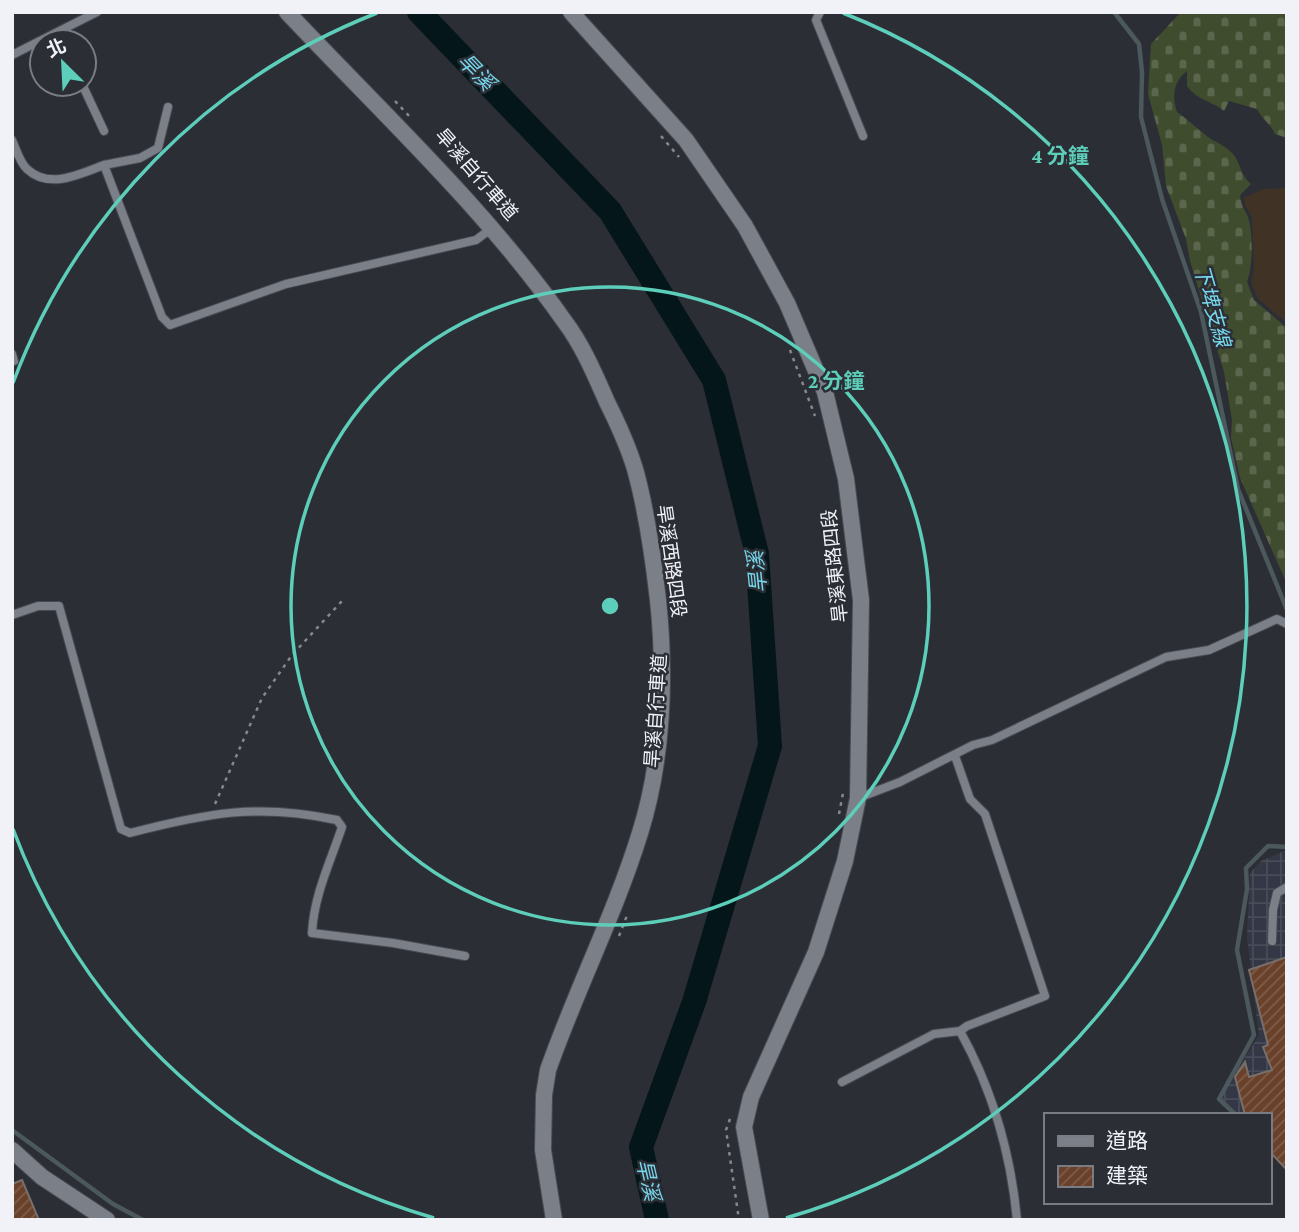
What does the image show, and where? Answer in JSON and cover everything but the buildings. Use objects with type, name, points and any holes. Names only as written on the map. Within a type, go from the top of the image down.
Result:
[{"type":"street","name":"旱溪西路四段","points":[[287,12],[413,141],[492,228],[566,324],[590,364],[619,426],[634,467],[646,514],[660,621],[660,719],[653,778],[640,832],[548,1070],[544,1095],[542,1150],[554,1220]]},
{"type":"street","name":"旱溪東路四段","points":[[571,12],[686,140],[746,226],[787,303],[825,392],[846,479],[861,600],[845,861],[816,953],[751,1097],[744,1127],[761,1220]]},
{"type":"street","points":[[12,1150],[94,1218]]},
{"type":"lane","points":[[66,28],[97,12]]},
{"type":"lane","points":[[820,12],[816,20],[863,136]]},
{"type":"lane","points":[[12,55],[28,47]]},
{"type":"lane","points":[[89,98],[104,131]]},
{"type":"lane","points":[[12,140],[25,168],[40,178],[64,180],[104,165],[140,158],[158,148],[167,107]]},
{"type":"lane","points":[[104,165],[162,317],[170,325],[286,284],[477,240],[492,228]]},
{"type":"lane","points":[[12,615],[38,606],[59,606],[121,829],[130,833],[211,814],[274,811],[300,812],[337,820],[342,828],[320,884],[312,933],[393,943],[465,956]]},
{"type":"lane","points":[[850,795],[900,782],[1166,657],[1209,650],[1277,619],[1287,624]]},
{"type":"lane","points":[[842,1082],[934,1034],[960,1031],[1045,996],[985,814],[970,799],[955,756]]},
{"type":"lane","points":[[1272,941],[1273,909],[1277,893],[1287,887]]},
{"type":"lane","points":[[960,1031],[985,1081],[1014,1187],[1017,1220]]},
{"type":"path","name":"旱溪自行車道","points":[[388,95],[413,121]]},
{"type":"path","points":[[660,134],[684,163]]},
{"type":"path","points":[[787,342],[818,425]]},
{"type":"path","points":[[211,814],[262,698],[292,655],[342,601]]},
{"type":"path","points":[[838,817],[850,795]]},
{"type":"path","points":[[619,937],[629,911]]},
{"type":"path","points":[[730,1117],[726,1130],[739,1220]]},
{"type":"shaded area","points":[[1287,188],[1287,323],[1258,299],[1251,282],[1254,271],[1252,218],[1244,198],[1263,189]]},
{"type":"shaded area","points":[[1287,852],[1287,1161],[1271,1120],[1271,1113],[1234,1113],[1219,1099],[1259,1035],[1247,937],[1250,873],[1261,861]]},
{"type":"green space","points":[[1181,12],[1287,12],[1287,138],[1275,134],[1257,109],[1229,101],[1224,111],[1195,94],[1187,86],[1187,71],[1176,85],[1174,100],[1177,112],[1231,152],[1251,184],[1240,195],[1251,236],[1247,282],[1254,300],[1287,328],[1287,584],[1240,478],[1231,438],[1232,420],[1224,372],[1190,261],[1186,239],[1166,186],[1162,145],[1148,94],[1151,44]]},
{"type":"waterway","name":"旱溪","points":[[419,12],[610,211],[714,380],[757,554],[770,746],[694,1002],[641,1147],[657,1220]]},
{"type":"waterway","name":"下埤支線","points":[[1114,12],[1139,44],[1142,72],[1141,117],[1162,199],[1201,312],[1238,489],[1287,610]]},
{"type":"waterway","name":"下埤支線","points":[[1234,1113],[1219,1099],[1254,1035],[1237,950],[1247,889],[1246,868],[1268,846],[1287,847]]},
{"type":"waterway","points":[[12,1130],[113,1204],[143,1220]]}]
